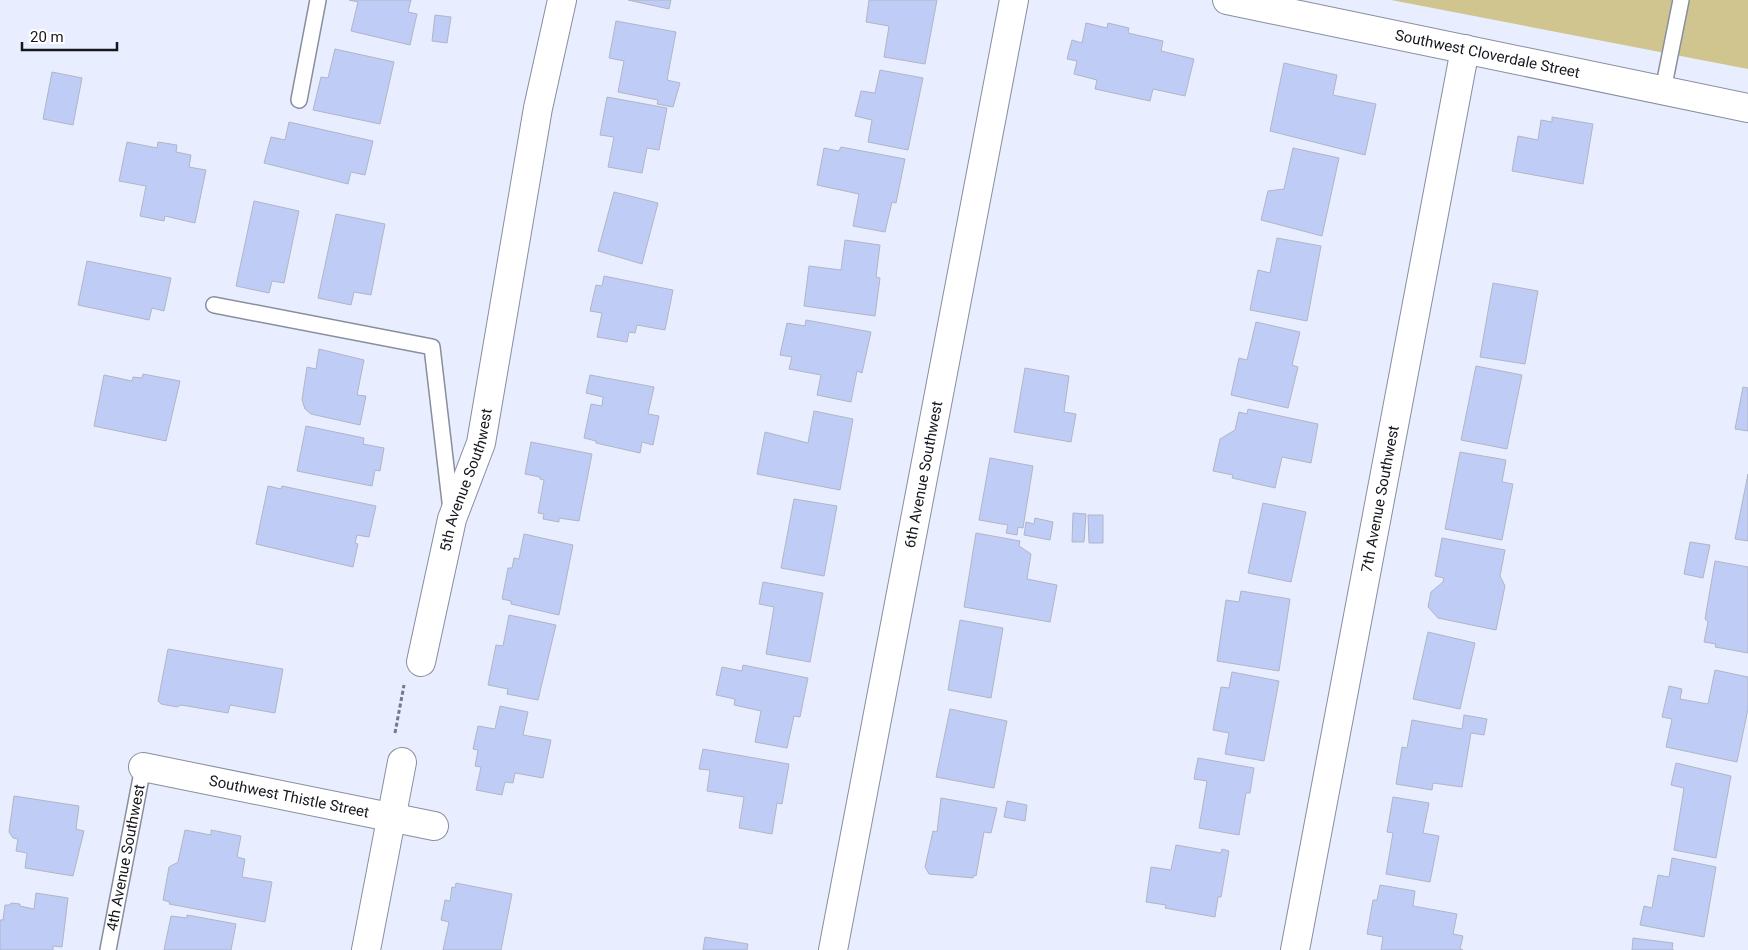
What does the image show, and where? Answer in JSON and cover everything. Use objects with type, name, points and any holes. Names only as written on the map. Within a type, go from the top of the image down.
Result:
[{"type":"street","name":"5th Avenue Southwest","points":[[421,662],[452,519],[481,444],[538,108],[562,0]]},
{"type":"street","name":"6th Avenue Southwest","points":[[833,950],[1014,0]]},
{"type":"street","name":"Southwest Cloverdale Street","points":[[1226,0],[1748,108]]},
{"type":"street","name":"7th Avenue Southwest","points":[[1294,950],[1465,49]]},
{"type":"street","points":[[366,950],[402,762]]},
{"type":"street","name":"Southwest Thistle Street","points":[[143,767],[434,826]]},
{"type":"lane","points":[[299,100],[318,0]]},
{"type":"lane","points":[[1663,90],[1681,0]]},
{"type":"lane","points":[[214,305],[432,347],[452,519]]},
{"type":"lane","name":"4th Avenue Southwest","points":[[108,950],[143,767]]},
{"type":"path","points":[[402,762],[392,750],[403,686],[421,662]]},
{"type":"shaded area","points":[[1391,0],[1748,0],[1748,69]]},
{"type":"building","points":[[349,0],[411,0],[408,12],[417,14],[410,45],[351,31],[358,2]]},
{"type":"building","points":[[628,0],[671,0],[669,9]]},
{"type":"building","points":[[869,0],[937,0],[925,64],[884,57],[889,26],[866,22]]},
{"type":"building","points":[[435,15],[451,17],[447,43],[432,41]]},
{"type":"building","points":[[616,21],[676,32],[667,80],[680,83],[673,107],[657,104],[658,100],[618,92],[624,61],[609,58]]},
{"type":"building","points":[[1086,23],[1107,28],[1108,23],[1129,28],[1128,33],[1163,41],[1161,51],[1194,59],[1185,96],[1153,89],[1150,101],[1095,89],[1097,80],[1074,74],[1077,61],[1067,59],[1072,40],[1082,43]]},
{"type":"building","points":[[335,49],[394,62],[380,124],[313,110],[321,77],[328,78]]},
{"type":"building","points":[[1284,63],[1337,75],[1333,95],[1376,104],[1365,155],[1270,131]]},
{"type":"building","points":[[880,70],[923,78],[908,150],[868,142],[872,120],[855,116],[861,91],[875,93]]},
{"type":"building","points":[[52,72],[82,78],[73,125],[43,119]]},
{"type":"building","points":[[607,97],[667,108],[659,150],[647,148],[642,173],[608,167],[614,137],[600,135]]},
{"type":"building","points":[[1552,117],[1593,124],[1583,184],[1512,171],[1518,136],[1538,140],[1541,120],[1552,122]]},
{"type":"building","points":[[289,122],[373,141],[365,175],[351,172],[348,184],[264,163],[271,137],[285,140]]},
{"type":"building","points":[[127,142],[157,148],[158,142],[177,145],[176,152],[191,155],[189,167],[206,170],[195,223],[165,216],[164,221],[140,216],[146,186],[119,181]]},
{"type":"building","points":[[841,147],[905,159],[896,203],[892,202],[885,232],[853,226],[859,194],[817,185],[824,148],[839,151]]},
{"type":"building","points":[[1293,148],[1339,158],[1322,236],[1261,220],[1268,191],[1284,189]]},
{"type":"building","points":[[614,192],[658,203],[642,264],[598,251]]},
{"type":"building","points":[[254,201],[299,211],[284,283],[272,281],[269,293],[236,286]]},
{"type":"building","points":[[336,214],[385,224],[371,295],[354,292],[351,305],[318,298]]},
{"type":"building","points":[[1277,238],[1321,246],[1307,321],[1250,310],[1258,270],[1270,273]]},
{"type":"building","points":[[845,240],[880,245],[876,277],[880,278],[875,316],[804,306],[809,266],[841,270]]},
{"type":"building","points":[[87,261],[171,278],[164,311],[152,308],[149,320],[78,305]]},
{"type":"building","points":[[604,276],[673,290],[665,330],[637,325],[635,333],[629,332],[627,342],[597,337],[602,313],[590,311],[596,285],[602,286]]},
{"type":"building","points":[[1493,283],[1538,291],[1525,364],[1480,357]]},
{"type":"building","points":[[806,320],[871,332],[862,373],[857,371],[851,402],[817,395],[821,375],[789,369],[792,357],[780,355],[787,323],[805,326]]},
{"type":"building","points":[[1256,322],[1300,332],[1292,365],[1298,367],[1288,408],[1231,395],[1239,358],[1247,360]]},
{"type":"building","points":[[319,349],[364,360],[357,395],[366,396],[360,425],[311,414],[305,409],[302,400],[307,367],[316,369]]},
{"type":"building","points":[[1476,366],[1522,375],[1507,449],[1461,440]]},
{"type":"building","points":[[1025,368],[1069,376],[1064,412],[1076,414],[1071,442],[1014,432]]},
{"type":"building","points":[[143,374],[180,381],[166,441],[94,426],[104,375],[132,381],[133,377],[142,378]]},
{"type":"building","points":[[590,375],[654,387],[648,414],[659,416],[653,445],[642,442],[640,453],[596,443],[596,441],[584,438],[591,404],[602,406],[603,397],[586,393]]},
{"type":"building","points":[[1743,387],[1748,388],[1748,431],[1735,429]]},
{"type":"building","points":[[1248,409],[1318,424],[1311,463],[1282,457],[1275,488],[1232,478],[1233,475],[1213,471],[1220,439],[1235,430],[1239,412],[1247,414]]},
{"type":"building","points":[[814,411],[853,419],[840,490],[757,474],[765,432],[808,443]]},
{"type":"building","points":[[306,426],[364,438],[363,444],[384,448],[380,471],[375,470],[372,486],[297,471]]},
{"type":"building","points":[[531,442],[592,454],[579,521],[559,518],[559,522],[543,519],[544,514],[538,513],[544,480],[540,479],[540,477],[525,474]]},
{"type":"building","points":[[1460,452],[1506,460],[1502,482],[1513,484],[1502,540],[1445,529]]},
{"type":"building","points":[[990,458],[1033,466],[1023,528],[1018,527],[1017,535],[1006,533],[1008,525],[979,520]]},
{"type":"building","points":[[1748,474],[1748,541],[1735,539]]},
{"type":"building","points":[[268,486],[281,489],[282,486],[376,506],[369,537],[357,535],[355,543],[358,544],[353,567],[256,544]]},
{"type":"building","points":[[794,499],[837,506],[824,576],[781,568]]},
{"type":"building","points":[[1263,503],[1306,512],[1291,582],[1248,573]]},
{"type":"building","points":[[1073,513],[1086,514],[1084,542],[1072,542]]},
{"type":"building","points":[[1088,515],[1103,515],[1103,543],[1089,543]]},
{"type":"building","points":[[1035,518],[1053,522],[1050,540],[1024,535],[1026,522],[1034,524]]},
{"type":"building","points":[[976,533],[1020,541],[1019,546],[1031,554],[1027,579],[1057,585],[1050,622],[964,607]]},
{"type":"building","points":[[524,534],[573,545],[559,615],[511,604],[511,601],[502,599],[508,568],[512,568],[514,558],[519,559]]},
{"type":"building","points":[[1442,538],[1505,550],[1500,576],[1505,586],[1496,630],[1438,618],[1428,607],[1431,592],[1443,582],[1444,578],[1435,576]]},
{"type":"building","points":[[1690,542],[1710,545],[1703,578],[1684,574]]},
{"type":"building","points":[[1715,561],[1748,567],[1748,653],[1715,647],[1716,644],[1704,642],[1708,622],[1705,619]]},
{"type":"building","points":[[763,582],[823,593],[810,662],[766,654],[774,607],[759,604]]},
{"type":"building","points":[[1241,591],[1290,599],[1279,671],[1217,661],[1226,600],[1239,602]]},
{"type":"building","points":[[509,615],[556,625],[538,700],[507,694],[508,689],[488,685],[496,645],[503,646]]},
{"type":"building","points":[[960,620],[1003,628],[991,698],[948,690]]},
{"type":"building","points":[[1428,632],[1475,643],[1460,709],[1413,699]]},
{"type":"building","points":[[168,649],[283,669],[275,713],[230,705],[228,713],[181,705],[177,707],[161,704],[158,701]]},
{"type":"building","points":[[743,665],[808,678],[800,717],[794,716],[787,748],[755,742],[761,711],[734,705],[735,699],[716,695],[722,667],[742,671]]},
{"type":"building","points":[[1715,670],[1748,677],[1748,709],[1737,762],[1666,747],[1672,719],[1662,717],[1669,686],[1682,689],[1680,699],[1708,704]]},
{"type":"building","points":[[1232,672],[1279,681],[1264,761],[1225,754],[1229,733],[1213,730],[1221,687],[1229,688]]},
{"type":"building","points":[[500,706],[528,712],[523,735],[551,740],[543,778],[515,773],[513,783],[505,782],[502,795],[476,790],[481,767],[475,766],[478,750],[473,749],[478,726],[495,729]]},
{"type":"building","points":[[950,709],[1007,721],[994,788],[936,777]]},
{"type":"building","points":[[1464,715],[1487,719],[1484,735],[1471,733],[1462,787],[1433,783],[1432,790],[1396,784],[1402,747],[1407,748],[1412,720],[1462,729]]},
{"type":"building","points":[[703,749],[789,764],[782,804],[777,803],[772,834],[739,828],[744,797],[707,791],[710,770],[699,769]]},
{"type":"building","points":[[1198,758],[1254,768],[1250,793],[1246,793],[1239,835],[1199,828],[1207,781],[1194,779]]},
{"type":"building","points":[[1676,763],[1731,776],[1716,858],[1674,850],[1684,788],[1671,785]]},
{"type":"building","points":[[14,796],[79,806],[76,829],[84,831],[73,876],[25,868],[27,853],[16,851],[18,839],[13,838],[9,832]]},
{"type":"building","points":[[1393,797],[1429,803],[1423,833],[1439,836],[1430,882],[1386,874],[1393,833],[1387,832]]},
{"type":"building","points":[[941,798],[997,808],[991,833],[984,832],[976,876],[974,875],[973,878],[929,874],[925,867],[933,831],[937,832]]},
{"type":"building","points":[[1007,801],[1027,805],[1025,821],[1004,817]]},
{"type":"building","points":[[185,830],[211,835],[211,830],[241,836],[237,857],[245,859],[242,877],[272,882],[265,922],[169,904],[170,902],[163,900],[169,867],[178,862]]},
{"type":"building","points":[[1176,845],[1221,853],[1222,849],[1229,851],[1221,897],[1218,897],[1215,917],[1165,908],[1166,905],[1146,902],[1151,867],[1171,870]]},
{"type":"building","points":[[1672,858],[1716,867],[1704,937],[1640,925],[1644,906],[1652,908],[1658,875],[1669,877]]},
{"type":"building","points":[[456,883],[512,894],[501,950],[443,950],[449,922],[441,920],[445,900],[450,901],[452,887],[455,888]]},
{"type":"building","points":[[1380,885],[1415,891],[1413,906],[1457,914],[1453,934],[1463,936],[1460,949],[1463,950],[1381,950],[1383,937],[1367,934],[1373,900],[1377,900]]},
{"type":"building","points":[[36,893],[68,898],[62,947],[53,946],[53,950],[0,950],[0,920],[3,920],[5,905],[10,905],[11,903],[20,904],[20,906],[34,909]]},
{"type":"building","points":[[187,915],[236,924],[231,950],[164,950],[171,916],[187,918]]},
{"type":"building","points":[[705,937],[748,944],[747,950],[703,950]]},
{"type":"building","points":[[1633,938],[1673,943],[1672,950],[1632,950]]}]
